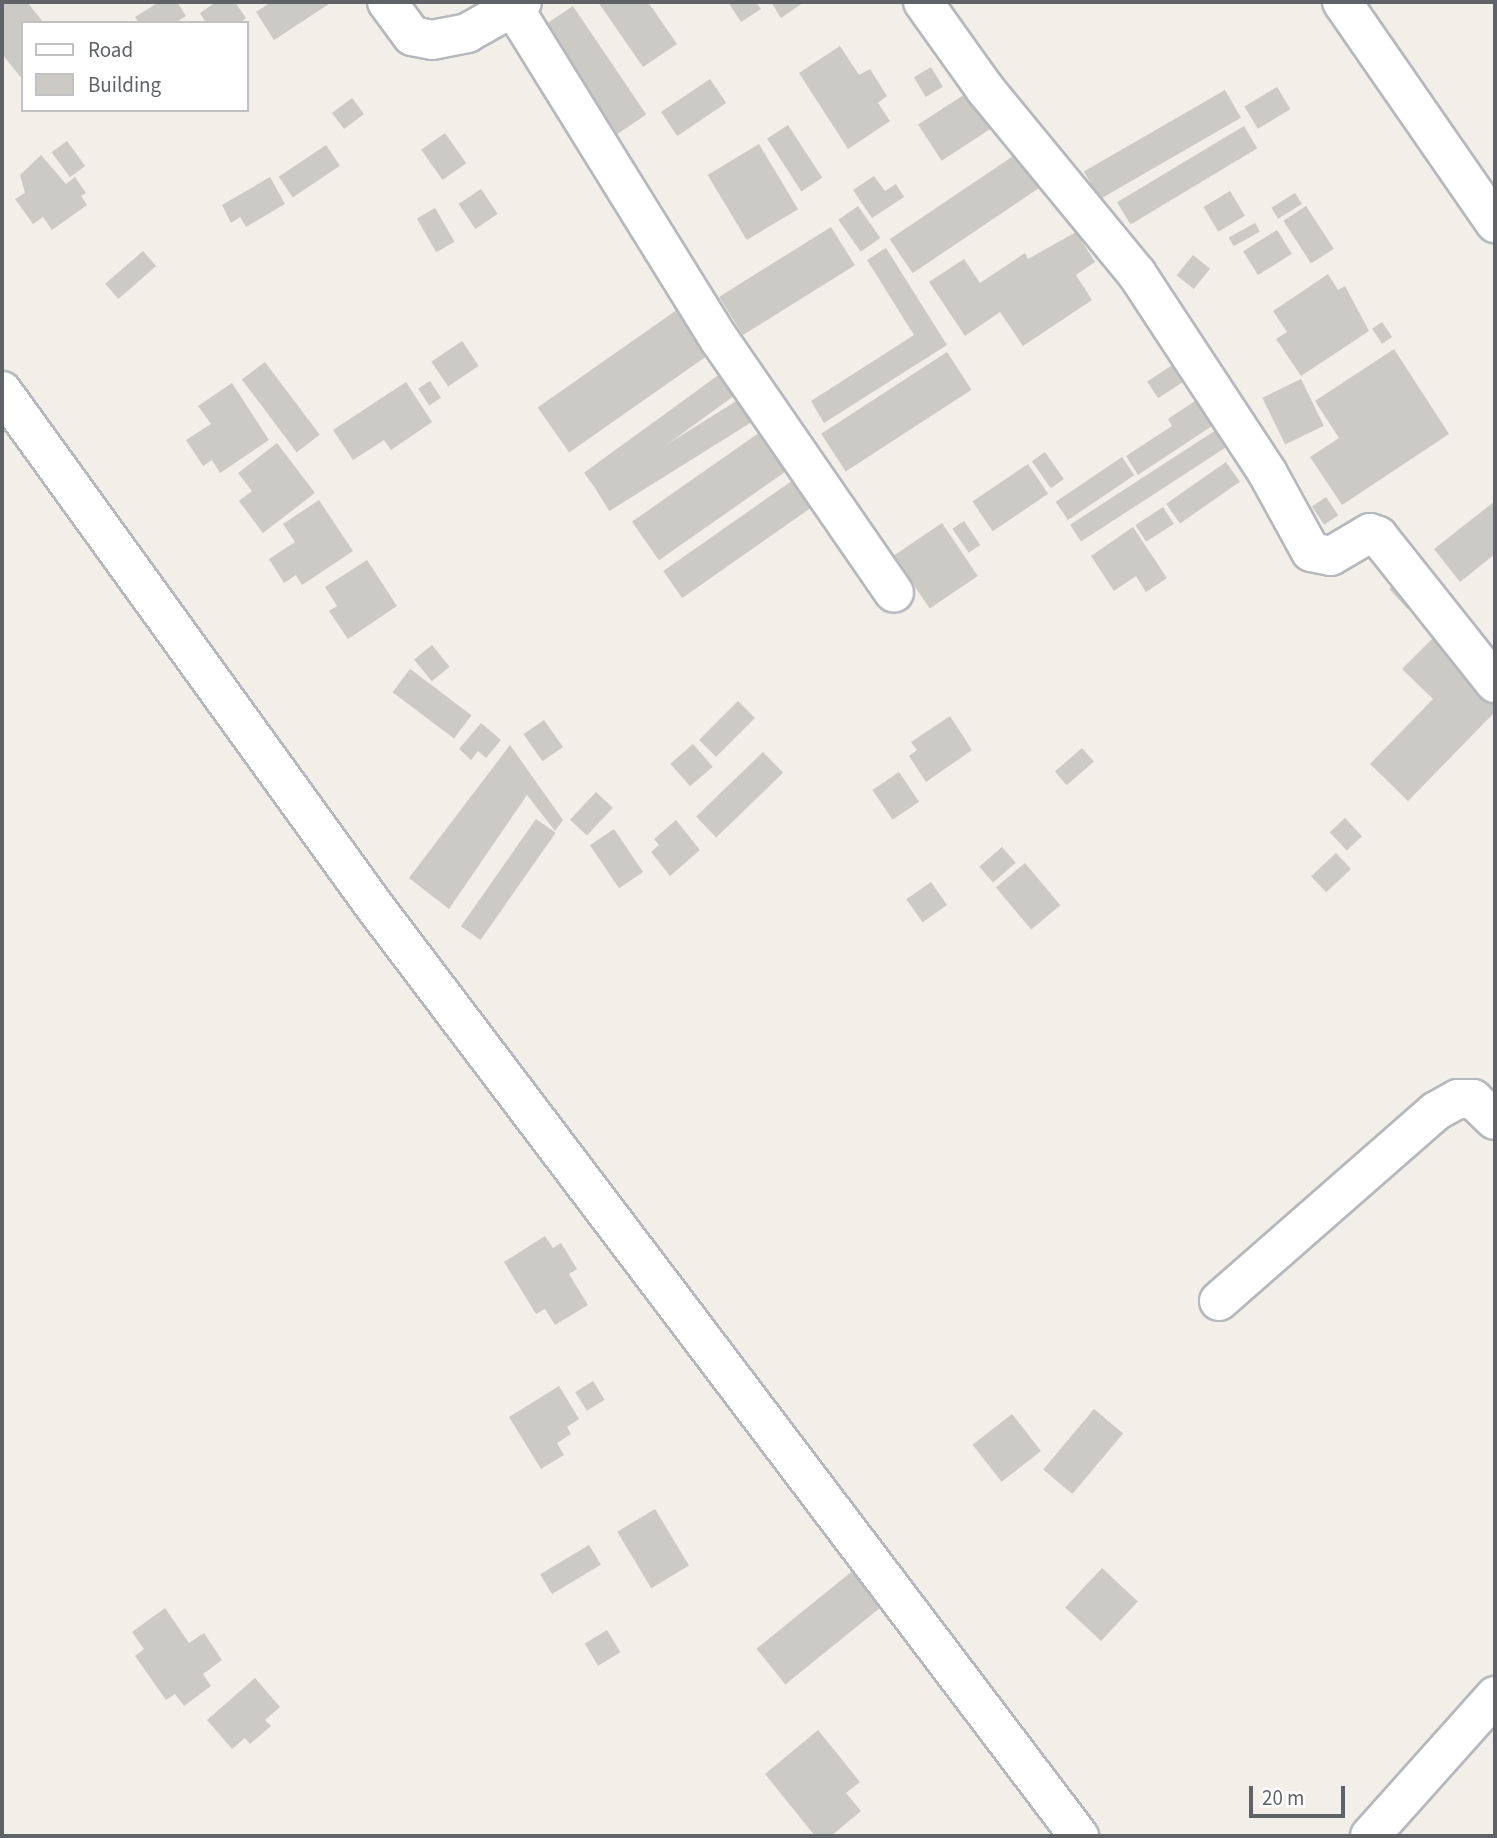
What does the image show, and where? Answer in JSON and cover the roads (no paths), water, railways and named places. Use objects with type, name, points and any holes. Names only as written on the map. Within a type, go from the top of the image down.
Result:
[{"type":"street","points":[[387,2],[412,37],[432,40],[467,33],[517,5],[719,339],[894,593]]},
{"type":"street","points":[[923,2],[985,89],[1137,274],[1267,472],[1311,552],[1331,556],[1370,533],[1378,536],[1495,682]]},
{"type":"street","points":[[1342,2],[1495,223]]},
{"type":"street","points":[[2,391],[375,907],[1079,1836]]},
{"type":"street","points":[[1219,1301],[1436,1111],[1458,1099],[1473,1099],[1495,1120]]},
{"type":"street","points":[[1370,1836],[1495,1696]]}]
